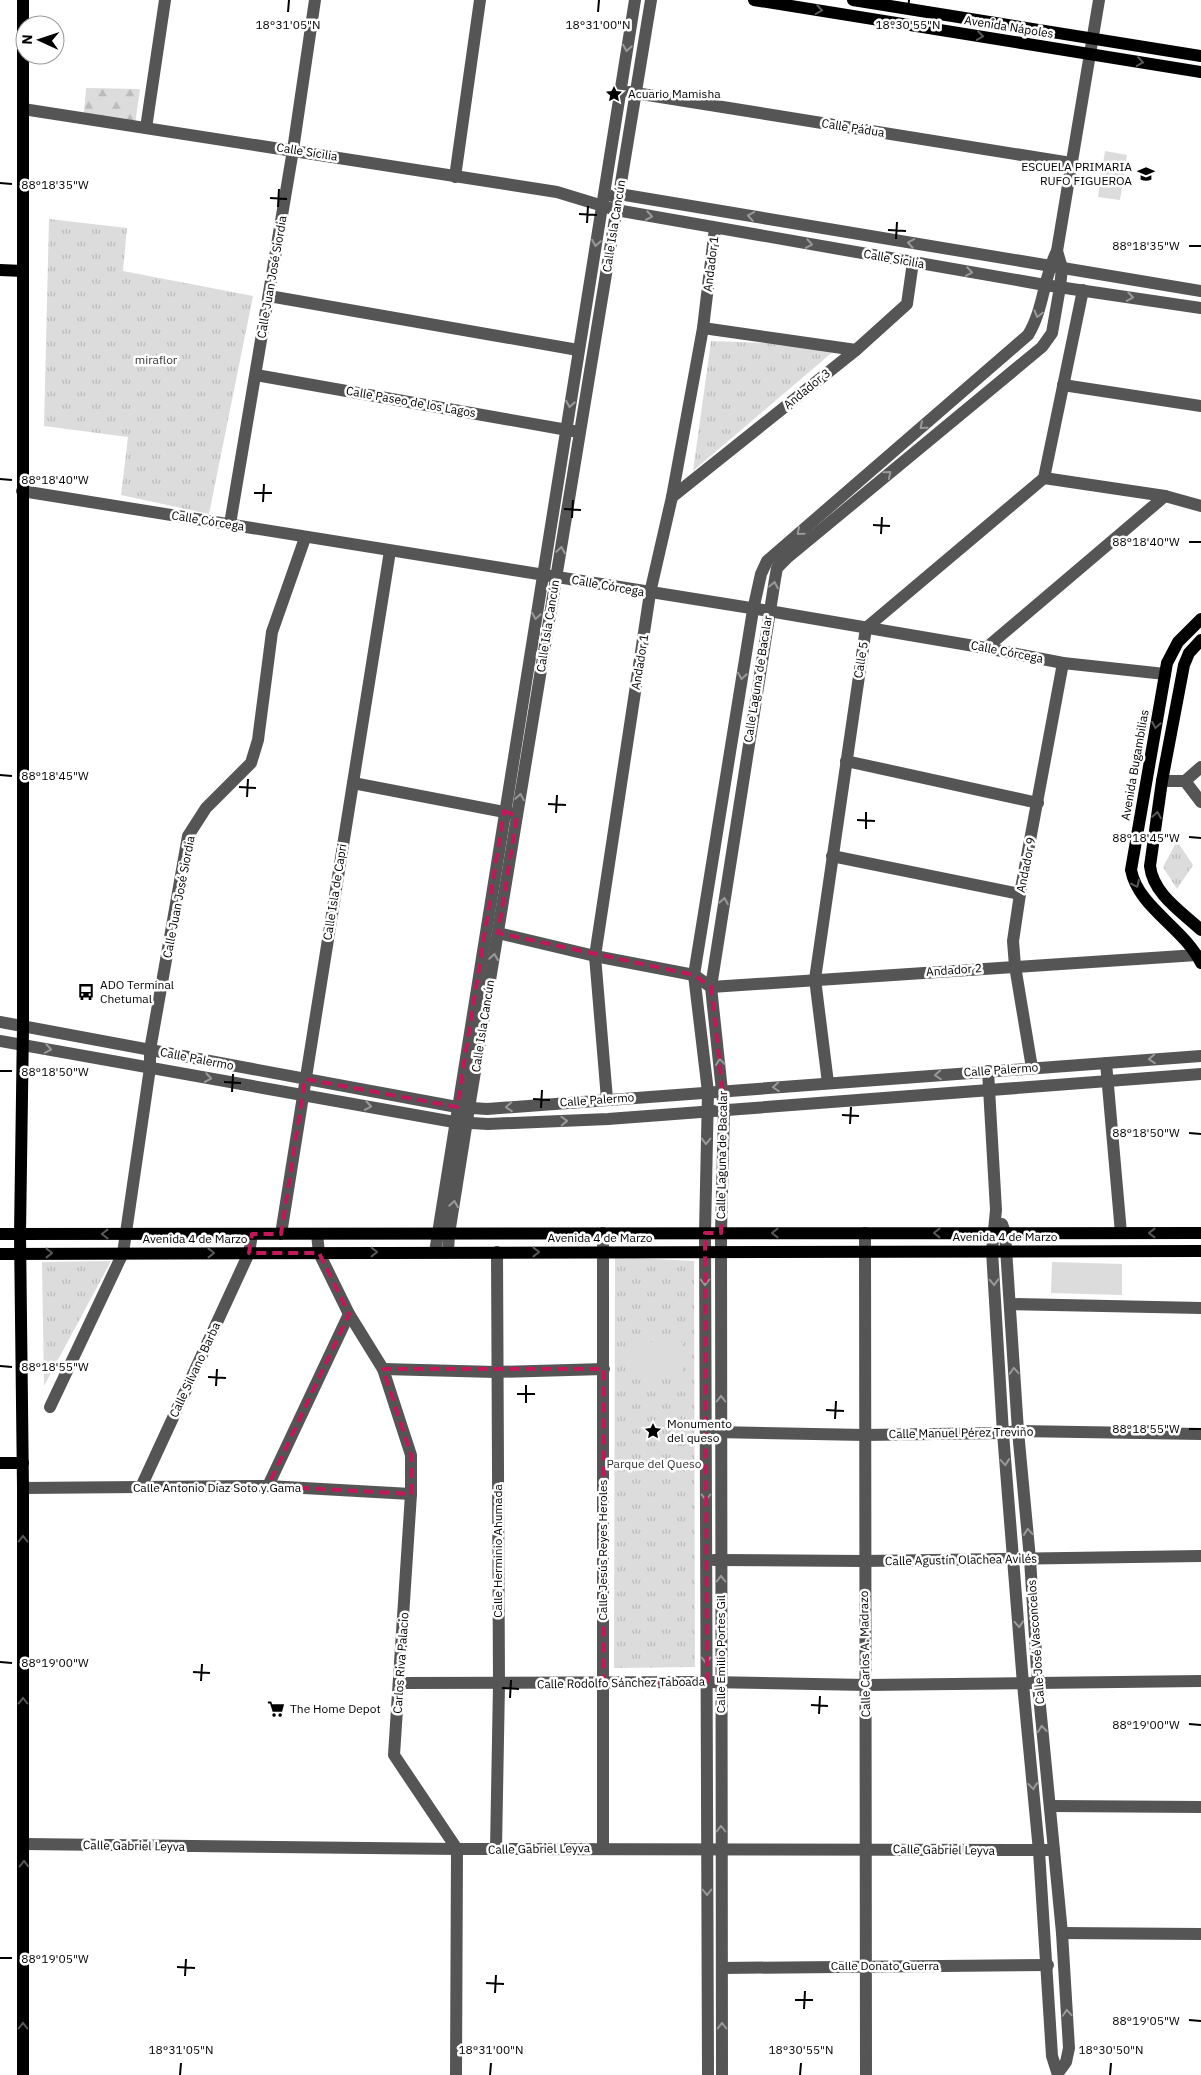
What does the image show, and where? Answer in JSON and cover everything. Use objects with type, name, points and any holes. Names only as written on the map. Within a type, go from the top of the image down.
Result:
[{"type":"main road","points":[[23,0],[23,1045],[20,1234],[23,1464],[23,2075]]},
{"type":"main road","name":"Avenida Nápoles","points":[[754,0],[1201,72]]},
{"type":"main road","name":"Avenida Nápoles","points":[[853,0],[1201,56]]},
{"type":"main road","points":[[0,270],[22,271]]},
{"type":"main road","name":"Avenida Bugambilias","points":[[1199,959],[1186,940],[1143,897],[1133,880],[1131,870],[1167,663],[1178,642],[1201,619]]},
{"type":"main road","points":[[1201,640],[1189,653],[1184,665],[1162,780],[1150,856],[1151,875],[1160,892],[1201,930]]},
{"type":"main road","name":"Avenida 4 de Marzo","points":[[0,1234],[1201,1233]]},
{"type":"main road","name":"Avenida 4 de Marzo","points":[[0,1254],[1201,1251]]},
{"type":"main road","points":[[0,1463],[23,1464]]},
{"type":"street","points":[[146,128],[165,0]]},
{"type":"street","name":"Calle Juan José Siordia","points":[[230,524],[293,150],[315,0]]},
{"type":"street","points":[[455,177],[480,0]]},
{"type":"street","name":"Calle Isla Cancún","points":[[442,1252],[442,1234],[461,1122],[504,811],[635,0]]},
{"type":"street","name":"Calle Isla Cancún","points":[[463,1107],[498,934],[651,0]]},
{"type":"street","name":"Calle Laguna de Bacalar","points":[[721,1234],[724,1110],[711,987],[777,568],[1042,347],[1052,333],[1060,287],[1055,267],[1057,251],[1099,0]]},
{"type":"street","name":"Calle Pádua","points":[[620,91],[1071,163]]},
{"type":"street","name":"Calle Sicilia","points":[[23,109],[557,192],[602,202],[616,210],[715,228],[1045,285],[1201,308]]},
{"type":"street","name":"Calle Sicilia","points":[[602,202],[619,194],[1201,291]]},
{"type":"street","name":"Andador 1","points":[[607,1099],[595,956],[650,593],[672,497],[702,328],[715,228]]},
{"type":"street","name":"Andador 3","points":[[672,497],[856,350],[907,304],[913,262]]},
{"type":"street","name":"Calle Laguna de Bacalar","points":[[705,1234],[708,1092],[694,975],[753,610],[761,574],[767,561],[1028,335],[1037,319],[1045,285],[1055,267]]},
{"type":"street","points":[[1083,290],[1044,478],[1165,496],[1201,506]]},
{"type":"street","points":[[269,296],[578,350]]},
{"type":"street","points":[[702,328],[856,350]]},
{"type":"street","name":"Calle Paseo de los Lagos","points":[[256,375],[580,432]]},
{"type":"street","points":[[1063,385],[1201,406]]},
{"type":"street","name":"Calle 5","points":[[828,1083],[815,979],[866,628],[1044,478]]},
{"type":"street","name":"Calle Córcega","points":[[22,491],[230,524],[305,538],[556,576],[753,610],[769,611],[1063,663],[1165,674]]},
{"type":"street","points":[[986,648],[1165,496]]},
{"type":"street","name":"Calle Juan José Siordia","points":[[50,1407],[123,1253],[150,1068],[150,1050],[188,836],[206,808],[251,763],[258,740],[272,632],[305,538]]},
{"type":"street","name":"Calle Isla de Capri","points":[[281,1234],[390,550]]},
{"type":"street","name":"Andador 9","points":[[1032,1068],[1014,966],[1013,941],[1063,663]]},
{"type":"street","points":[[1160,701],[1176,705]]},
{"type":"street","points":[[846,761],[1038,802]]},
{"type":"street","points":[[1162,780],[1184,781],[1201,767]]},
{"type":"street","points":[[1184,781],[1201,802]]},
{"type":"street","points":[[353,783],[504,811],[517,816]]},
{"type":"street","points":[[832,856],[1020,894]]},
{"type":"street","points":[[498,934],[595,956],[694,975],[711,987]]},
{"type":"street","name":"Andador 2","points":[[711,987],[1014,966],[1199,959]]},
{"type":"street","name":"Calle Palermo","points":[[0,1022],[305,1079],[463,1107],[487,1109],[1201,1056]]},
{"type":"street","name":"Calle Palermo","points":[[0,1041],[461,1122],[598,1120],[1201,1074]]},
{"type":"street","points":[[1106,1063],[1121,1233]]},
{"type":"street","name":"Calle José Vasconcelos","points":[[988,1071],[996,1210],[999,1234],[1006,1251],[1038,1685],[1062,1933],[1069,2048],[1066,2062],[1058,2074]]},
{"type":"street","name":"Calle Carlos A. Madrazo","points":[[865,1233],[866,1435],[864,1561],[867,1685],[864,1966],[866,2075]]},
{"type":"street","name":"Calle Silvano Barba","points":[[141,1487],[249,1253],[252,1234]]},
{"type":"street","points":[[317,1234],[319,1253]]},
{"type":"street","name":"Calle Jesús Reyes Heroles","points":[[603,1234],[603,1848]]},
{"type":"street","name":"Calle Emilio Portes Gil","points":[[705,1234],[708,2075]]},
{"type":"street","name":"Calle Emilio Portes Gil","points":[[721,1234],[722,2075]]},
{"type":"street","name":"Calle José Vasconcelos","points":[[999,1234],[992,1251],[1003,1433],[1048,1965],[1052,2056],[1058,2074]]},
{"type":"street","name":"Calle Herminio Ahumada","points":[[496,1849],[499,1684],[496,1372],[497,1252]]},
{"type":"street","name":"Carlos Riva Palacio","points":[[319,1253],[349,1314],[384,1369],[411,1455],[411,1494],[394,1755],[457,1849]]},
{"type":"street","points":[[1010,1304],[1201,1308]]},
{"type":"street","points":[[268,1486],[349,1314]]},
{"type":"street","points":[[384,1369],[496,1372],[604,1369]]},
{"type":"street","name":"Calle Manuel Pérez Treviño","points":[[706,1431],[721,1433],[866,1435],[1003,1433],[1018,1431],[1201,1434]]},
{"type":"street","name":"Calle Antonio Díaz Soto y Gama","points":[[23,1488],[268,1486],[411,1494]]},
{"type":"street","name":"Calle Agustín Olachea Avilés","points":[[706,1560],[1014,1560],[1201,1556]]},
{"type":"street","name":"Calle Rodolfo Sánchez Taboada","points":[[400,1683],[721,1682],[867,1685],[1038,1685],[1201,1681]]},
{"type":"street","points":[[1050,1806],[1201,1807]]},
{"type":"street","name":"Calle Gabriel Leyva","points":[[24,1844],[457,1849],[1054,1850]]},
{"type":"street","points":[[456,2075],[457,1849]]},
{"type":"street","points":[[1062,1933],[1201,1934]]},
{"type":"street","name":"Calle Donato Guerra","points":[[722,1968],[1048,1965]]},
{"type":"highlighted area","points":[[504,811],[517,816],[498,933],[694,975],[711,987],[724,1103],[721,1233],[705,1233],[707,1682],[603,1683],[604,1369],[383,1369],[411,1455],[411,1494],[268,1486],[349,1314],[319,1253],[249,1253],[252,1234],[281,1234],[305,1079],[457,1107]]},
{"type":"green space","points":[[86,88],[140,89],[135,125],[84,113]]},
{"type":"green space","points":[[1105,151],[1127,155],[1120,200],[1098,197]]},
{"type":"green space","name":"miraflor","points":[[49,219],[127,228],[123,271],[253,296],[209,514],[121,495],[128,437],[44,426]]},
{"type":"green space","points":[[711,341],[790,344],[835,350],[693,471]]},
{"type":"green space","points":[[1177,841],[1193,865],[1177,889],[1163,867]]},
{"type":"green space","name":"Parque del Queso","points":[[615,1257],[694,1261],[695,1667],[614,1668]]},
{"type":"green space","points":[[111,1261],[44,1386],[42,1262]]},
{"type":"green space","points":[[1052,1262],[1122,1264],[1122,1295],[1051,1293]]},
{"type":"green space","points":[[625,1342],[683,1342],[683,1379],[625,1379]]},
{"type":"place","name":"Acuario Mamisha","points":[[614,94]]},
{"type":"place","name":"ESCUELA PRIMARIA RUFO FIGUEROA","points":[[1146,174]]},
{"type":"place","name":"ADO Terminal Chetumal","points":[[86,992]]},
{"type":"place","name":"Monumento del queso","points":[[653,1431]]},
{"type":"place","name":"The Home Depot","points":[[276,1709]]}]
